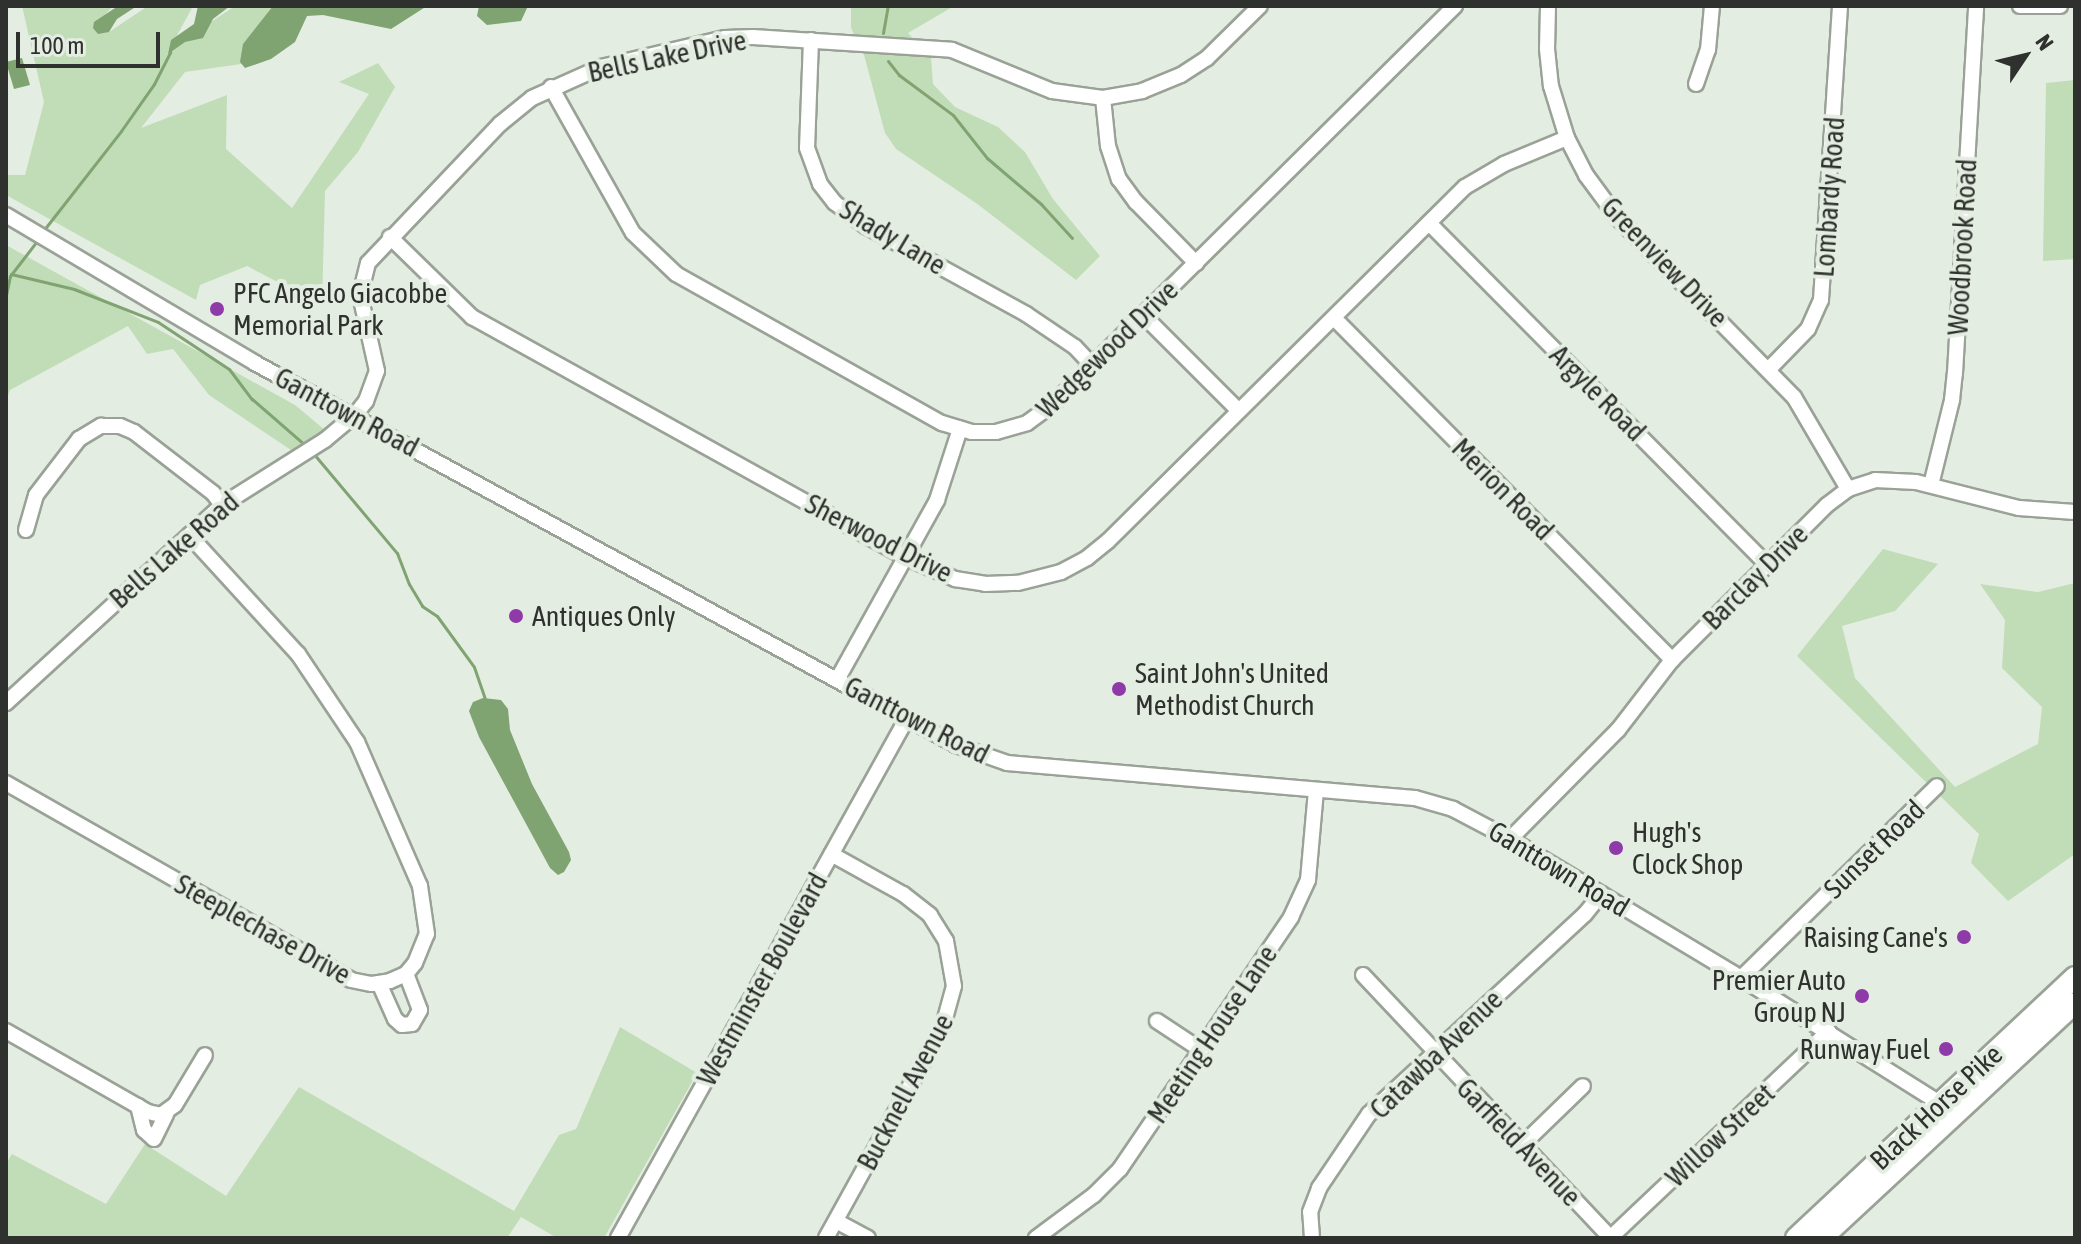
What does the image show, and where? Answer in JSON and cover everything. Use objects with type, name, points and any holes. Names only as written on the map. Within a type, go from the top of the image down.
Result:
[{"type":"highway","name":"Black Horse Pike","points":[[1822,1238],[2075,977]]},
{"type":"highway","name":"Black Horse Pike","points":[[1796,1238],[2075,1003]]},
{"type":"street","name":"Bells Lake Drive","points":[[355,415],[370,392],[377,371],[362,312],[360,285],[368,263],[510,115],[551,87],[601,67],[725,38],[811,40],[952,50],[1052,91],[1103,98],[1142,91],[1181,75],[1207,58],[1260,6]]},
{"type":"street","name":"Wedgewood Drive","points":[[551,87],[626,222],[640,242],[667,268],[919,410],[960,429],[996,432],[1027,423],[1093,366],[1455,6]]},
{"type":"street","name":"Greenview Drive","points":[[1548,6],[1547,49],[1551,86],[1567,138],[1586,175],[1617,217],[1769,369],[1803,408],[1848,489]]},
{"type":"street","points":[[1696,84],[1708,50],[1712,6]]},
{"type":"street","name":"Lombardy Road","points":[[1769,369],[1808,329],[1821,300],[1840,6]]},
{"type":"street","name":"Woodbrook Road","points":[[1931,485],[1955,373],[1976,6]]},
{"type":"street","points":[[2020,6],[2060,6]]},
{"type":"street","name":"Shady Lane","points":[[811,40],[807,148],[820,184],[835,203],[866,226],[1026,314],[1075,347],[1093,366]]},
{"type":"street","points":[[1103,98],[1108,146],[1119,179],[1136,202],[1196,263]]},
{"type":"street","name":"Sherwood Drive","points":[[390,237],[478,321],[905,557],[940,574],[985,584],[1032,581],[1061,572],[1087,558],[1108,541],[1476,180],[1567,138]]},
{"type":"street","name":"Ganttown Road","points":[[6,215],[255,363],[956,745],[1007,763],[1434,803],[1510,839],[1829,1031],[1948,1108]]},
{"type":"street","name":"Argyle Road","points":[[1429,223],[1767,564]]},
{"type":"street","points":[[1144,316],[1239,411]]},
{"type":"street","name":"Merion Road","points":[[1334,318],[1672,660]]},
{"type":"street","name":"Bells Lake Road","points":[[6,703],[222,505],[310,449],[355,415]]},
{"type":"street","points":[[26,530],[36,495],[79,439],[101,426],[120,426],[134,432],[213,493],[222,505]]},
{"type":"street","points":[[837,680],[945,483],[960,429]]},
{"type":"street","points":[[1848,489],[1875,480],[1931,485],[2019,508],[2075,512]]},
{"type":"street","name":"Barclay Drive","points":[[1510,839],[1611,738],[1672,660],[1767,564],[1848,489]]},
{"type":"street","points":[[189,535],[311,670],[367,760],[411,859],[425,908],[425,944],[406,974],[420,1010],[412,1024],[402,1025],[395,1019],[379,983]]},
{"type":"street","name":"Westminster Boulevard","points":[[618,1238],[906,720]]},
{"type":"street","name":"Steeplechase Drive","points":[[6,783],[345,978],[379,983],[406,974]]},
{"type":"street","name":"Sunset Road","points":[[1741,978],[1937,786]]},
{"type":"street","name":"Meeting House Lane","points":[[1040,1237],[1115,1176],[1301,898],[1310,867],[1316,790]]},
{"type":"street","name":"Bucknell Avenue","points":[[826,1238],[943,1026],[954,986],[946,941],[930,915],[903,894],[831,854]]},
{"type":"street","name":"Catawba Avenue","points":[[1312,1238],[1310,1212],[1319,1188],[1369,1114],[1585,914],[1601,894]]},
{"type":"street","name":"Garfield Avenue","points":[[1363,975],[1611,1238]]},
{"type":"street","points":[[1157,1021],[1201,1050]]},
{"type":"street","points":[[6,1031],[138,1106],[155,1114],[168,1112]]},
{"type":"street","name":"Willow Street","points":[[1611,1238],[1829,1031]]},
{"type":"street","points":[[138,1106],[144,1130],[154,1139],[205,1055]]},
{"type":"street","points":[[1521,1146],[1583,1086]]},
{"type":"street","points":[[836,1221],[868,1238]]},
{"type":"shaded area","points":[[22,6],[113,6],[94,27],[109,32],[148,6],[193,6],[169,50],[235,6],[273,6],[241,64],[185,72],[141,128],[227,95],[226,149],[292,208],[369,94],[339,82],[378,63],[395,87],[358,152],[325,191],[322,305],[247,266],[200,285],[196,300],[6,195],[6,175],[25,175],[44,102]]},
{"type":"shaded area","points":[[118,6],[137,6],[117,19],[109,32],[98,34],[93,28],[94,22]]},
{"type":"shaded area","points":[[198,6],[230,6],[213,19],[203,38],[185,42],[168,54],[171,40],[194,24]]},
{"type":"shaded area","points":[[273,6],[427,6],[391,29],[323,15],[307,16],[295,42],[271,59],[245,68],[240,62],[243,44]]},
{"type":"shaded area","points":[[479,6],[528,6],[521,21],[487,25],[477,16]]},
{"type":"shaded area","points":[[851,6],[954,6],[908,33],[931,57],[933,84],[955,107],[998,127],[1025,152],[1053,199],[1100,256],[1076,280],[976,203],[896,149],[885,133],[864,55],[851,28]]},
{"type":"shaded area","points":[[22,58],[30,85],[14,89],[6,62]]},
{"type":"shaded area","points":[[2075,80],[2075,259],[2043,261],[2046,83]]},
{"type":"shaded area","points":[[6,245],[295,405],[325,430],[291,450],[209,395],[173,349],[147,354],[128,326],[10,390],[6,401]]},
{"type":"shaded area","points":[[1883,549],[1938,564],[1895,611],[1842,626],[1855,678],[1955,787],[2038,744],[2042,707],[2002,668],[2005,620],[1980,584],[2038,592],[2075,583],[2075,854],[2008,901],[1971,863],[1979,834],[1797,656]]},
{"type":"shaded area","points":[[483,698],[501,700],[508,709],[510,730],[532,784],[569,852],[571,860],[564,872],[558,875],[550,868],[479,737],[469,711],[473,702]]},
{"type":"shaded area","points":[[620,1027],[697,1073],[604,1238],[557,1238],[521,1217],[507,1238],[6,1238],[6,1164],[12,1154],[106,1204],[145,1144],[226,1196],[299,1087],[514,1211],[559,1135],[576,1129]]},
{"type":"waterway","points":[[883,33],[888,6]]},
{"type":"waterway","points":[[43,231],[121,131],[154,84],[170,52]]},
{"type":"waterway","points":[[888,61],[899,75],[953,115],[987,158],[1041,204],[1072,238]]},
{"type":"waterway","points":[[6,295],[10,276],[37,241]]},
{"type":"waterway","points":[[11,274],[74,289],[158,322],[229,369],[252,399],[305,445]]},
{"type":"waterway","points":[[313,453],[397,553],[422,606],[437,616],[474,667],[486,701]]},
{"type":"place","name":"PFC Angelo Giacobbe Memorial Park","points":[[217,309]]},
{"type":"place","name":"Antiques Only","points":[[516,616]]},
{"type":"place","name":"Saint John's United Methodist Church","points":[[1119,689]]},
{"type":"place","name":"Hugh's Clock Shop","points":[[1616,848]]},
{"type":"place","name":"Raising Cane's","points":[[1964,937]]},
{"type":"place","name":"Premier Auto Group NJ","points":[[1862,996]]},
{"type":"place","name":"Runway Fuel","points":[[1946,1049]]}]
